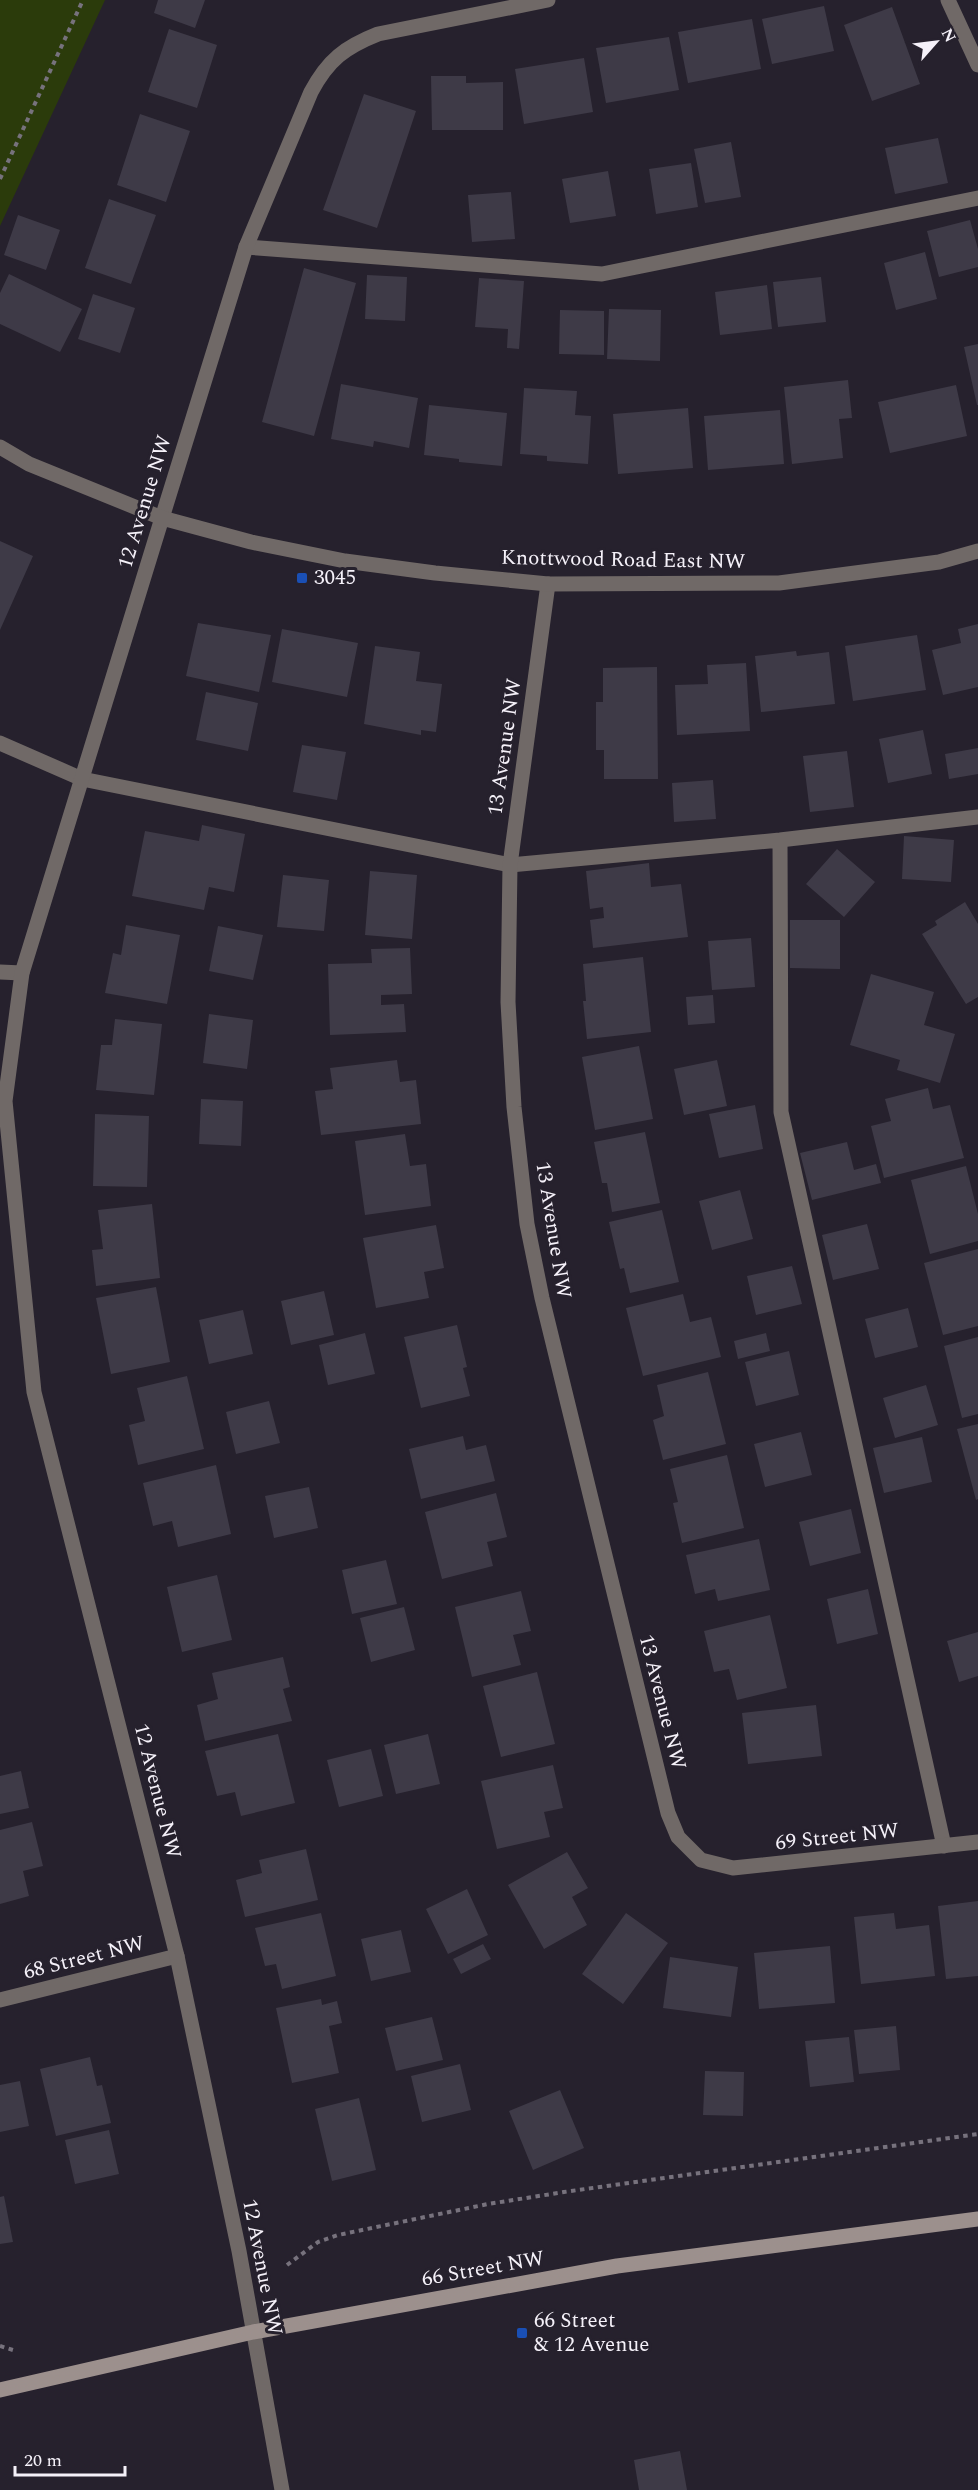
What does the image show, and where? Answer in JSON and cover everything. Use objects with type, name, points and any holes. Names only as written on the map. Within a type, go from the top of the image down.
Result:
[{"type":"main road","name":"66 Street NW","points":[[0,2390],[253,2332],[617,2266],[978,2219]]},
{"type":"street","name":"12 Avenue NW","points":[[282,2490],[236,2240],[177,1956],[34,1392],[3,1101],[22,973],[246,247],[311,92],[321,72],[336,56],[356,43],[378,34],[548,0]]},
{"type":"street","points":[[948,0],[978,65]]},
{"type":"street","points":[[246,247],[602,274],[978,198]]},
{"type":"street","name":"Knottwood Road East NW","points":[[0,447],[29,464],[162,518],[251,542],[345,561],[435,573],[548,584],[779,583],[939,562],[978,551]]},
{"type":"street","name":"13 Avenue NW","points":[[548,584],[510,865],[508,1002],[514,1107],[527,1224],[542,1298],[668,1813],[678,1837],[701,1860]]},
{"type":"street","points":[[0,743],[82,779],[510,865],[780,840],[978,817]]},
{"type":"street","points":[[780,840],[781,1112],[944,1846]]},
{"type":"street","points":[[0,972],[22,973]]},
{"type":"street","name":"69 Street NW","points":[[701,1860],[733,1868],[978,1842]]},
{"type":"street","name":"68 Street NW","points":[[0,2000],[177,1956]]},
{"type":"path","points":[[0,179],[83,0]]},
{"type":"path","points":[[287,2265],[318,2242],[338,2235],[488,2204],[978,2134]]},
{"type":"path","points":[[0,2346],[13,2350]]},
{"type":"green space","points":[[0,0],[105,0],[0,226]]},
{"type":"building","points":[[158,0],[205,0],[195,28],[154,13]]},
{"type":"building","points":[[824,6],[834,51],[772,64],[762,19]]},
{"type":"building","points":[[892,7],[920,84],[872,101],[844,25]]},
{"type":"building","points":[[752,19],[761,69],[688,83],[678,32]]},
{"type":"building","points":[[169,29],[217,45],[197,108],[148,92]]},
{"type":"building","points":[[669,37],[679,90],[606,103],[596,48]]},
{"type":"building","points":[[584,58],[593,112],[524,124],[515,69]]},
{"type":"building","points":[[431,76],[466,76],[466,83],[503,82],[503,130],[432,130]]},
{"type":"building","points":[[364,94],[416,111],[377,228],[323,210]]},
{"type":"building","points":[[140,114],[190,131],[166,202],[117,185]]},
{"type":"building","points":[[938,138],[948,183],[895,194],[885,148]]},
{"type":"building","points":[[731,142],[741,197],[705,203],[694,149]]},
{"type":"building","points":[[691,163],[698,207],[656,214],[649,169]]},
{"type":"building","points":[[608,171],[616,216],[570,223],[562,179]]},
{"type":"building","points":[[511,192],[515,239],[472,242],[468,195]]},
{"type":"building","points":[[109,199],[156,215],[131,284],[85,268]]},
{"type":"building","points":[[18,215],[60,230],[46,270],[4,255]]},
{"type":"building","points":[[970,220],[978,249],[978,267],[939,277],[927,231]]},
{"type":"building","points":[[925,252],[937,299],[896,310],[884,263]]},
{"type":"building","points":[[304,268],[356,283],[314,436],[262,422]]},
{"type":"building","points":[[9,274],[82,309],[60,352],[0,324],[0,293]]},
{"type":"building","points":[[367,275],[407,277],[405,321],[365,319]]},
{"type":"building","points":[[821,277],[826,322],[778,327],[773,282]]},
{"type":"building","points":[[479,278],[524,281],[519,349],[507,348],[508,329],[475,327]]},
{"type":"building","points":[[767,285],[772,329],[720,335],[715,292]]},
{"type":"building","points":[[93,294],[135,308],[120,353],[78,339]]},
{"type":"building","points":[[609,309],[661,310],[660,361],[607,359]]},
{"type":"building","points":[[560,310],[604,311],[604,355],[559,354]]},
{"type":"building","points":[[978,344],[978,405],[977,405],[964,347]]},
{"type":"building","points":[[848,380],[852,418],[839,419],[843,458],[792,464],[784,387]]},
{"type":"building","points":[[341,384],[418,398],[409,448],[374,441],[373,447],[331,439]]},
{"type":"building","points":[[956,385],[967,436],[890,453],[878,402]]},
{"type":"building","points":[[524,388],[577,391],[575,415],[591,416],[588,464],[547,461],[547,456],[520,454]]},
{"type":"building","points":[[429,405],[507,413],[502,466],[459,462],[459,459],[424,455]]},
{"type":"building","points":[[688,408],[693,468],[618,474],[613,414]]},
{"type":"building","points":[[780,410],[784,464],[708,470],[704,416]]},
{"type":"building","points":[[0,541],[33,556],[0,630]]},
{"type":"building","points":[[198,623],[271,635],[259,692],[186,676]]},
{"type":"building","points":[[978,624],[978,687],[943,695],[932,650],[961,643],[958,629]]},
{"type":"building","points":[[282,629],[358,643],[347,697],[272,682]]},
{"type":"building","points":[[917,635],[926,690],[853,701],[845,646]]},
{"type":"building","points":[[375,646],[420,652],[416,681],[442,684],[436,732],[421,730],[421,735],[364,724]]},
{"type":"building","points":[[796,651],[797,656],[829,652],[835,704],[761,712],[755,656]]},
{"type":"building","points":[[746,663],[750,731],[677,735],[675,685],[708,684],[707,665]]},
{"type":"building","points":[[657,667],[658,779],[604,779],[604,750],[596,750],[596,702],[603,702],[603,668]]},
{"type":"building","points":[[206,692],[258,703],[248,751],[196,740]]},
{"type":"building","points":[[923,730],[932,774],[888,783],[879,739]]},
{"type":"building","points":[[302,745],[346,752],[337,800],[293,792]]},
{"type":"building","points":[[978,748],[978,774],[949,779],[945,754]]},
{"type":"building","points":[[847,751],[854,807],[810,812],[803,756]]},
{"type":"building","points":[[713,780],[716,819],[674,822],[672,783]]},
{"type":"building","points":[[202,825],[245,834],[234,892],[209,887],[204,910],[132,896],[145,831],[199,841]]},
{"type":"building","points":[[904,836],[954,840],[951,882],[902,879]]},
{"type":"building","points":[[837,849],[875,882],[844,917],[806,884]]},
{"type":"building","points":[[649,863],[651,887],[681,884],[688,937],[593,948],[590,920],[604,918],[603,907],[590,909],[586,871]]},
{"type":"building","points":[[370,871],[417,875],[412,939],[365,935]]},
{"type":"building","points":[[283,875],[329,880],[324,931],[277,927]]},
{"type":"building","points":[[965,902],[978,924],[978,997],[966,1004],[922,934],[937,925],[935,921]]},
{"type":"building","points":[[790,920],[840,920],[840,969],[790,968]]},
{"type":"building","points":[[126,925],[180,935],[167,1004],[105,993],[113,953],[121,955]]},
{"type":"building","points":[[218,926],[263,935],[253,980],[209,971]]},
{"type":"building","points":[[751,938],[755,987],[712,990],[708,941]]},
{"type":"building","points":[[410,948],[412,994],[381,995],[381,1005],[404,1004],[406,1032],[330,1035],[328,964],[372,963],[371,949]]},
{"type":"building","points":[[643,957],[651,1032],[587,1039],[583,1001],[586,1001],[583,964]]},
{"type":"building","points":[[871,974],[934,992],[924,1025],[955,1034],[940,1083],[897,1070],[900,1060],[850,1045]]},
{"type":"building","points":[[713,995],[715,1023],[688,1025],[686,997]]},
{"type":"building","points":[[209,1014],[253,1020],[247,1069],[203,1063]]},
{"type":"building","points":[[115,1019],[162,1024],[154,1095],[96,1090],[101,1045],[112,1045]]},
{"type":"building","points":[[639,1046],[653,1119],[595,1130],[582,1057]]},
{"type":"building","points":[[397,1060],[400,1082],[416,1080],[421,1124],[321,1135],[315,1091],[333,1089],[330,1068]]},
{"type":"building","points":[[717,1060],[727,1106],[684,1115],[674,1069]]},
{"type":"building","points":[[928,1088],[933,1109],[950,1105],[964,1158],[884,1178],[871,1126],[891,1121],[885,1099]]},
{"type":"building","points":[[201,1099],[243,1101],[241,1146],[199,1144]]},
{"type":"building","points":[[755,1105],[763,1149],[719,1158],[709,1114]]},
{"type":"building","points":[[95,1114],[149,1116],[147,1187],[93,1186]]},
{"type":"building","points":[[645,1132],[660,1203],[612,1212],[607,1183],[602,1183],[594,1142]]},
{"type":"building","points":[[405,1134],[410,1166],[426,1164],[431,1206],[365,1215],[355,1141]]},
{"type":"building","points":[[847,1142],[854,1170],[876,1164],[881,1183],[812,1200],[800,1153]]},
{"type":"building","points":[[966,1166],[978,1214],[978,1241],[930,1254],[911,1180]]},
{"type":"building","points":[[740,1190],[753,1239],[712,1250],[699,1201]]},
{"type":"building","points":[[152,1204],[160,1278],[96,1286],[92,1250],[103,1249],[98,1210]]},
{"type":"building","points":[[662,1210],[679,1282],[630,1293],[624,1268],[620,1269],[609,1222]]},
{"type":"building","points":[[867,1224],[879,1269],[833,1280],[822,1235]]},
{"type":"building","points":[[436,1225],[444,1268],[424,1272],[429,1298],[376,1308],[363,1238]]},
{"type":"building","points":[[978,1249],[978,1326],[943,1335],[924,1263]]},
{"type":"building","points":[[792,1266],[802,1304],[756,1315],[747,1276]]},
{"type":"building","points":[[156,1287],[170,1362],[111,1374],[96,1298]]},
{"type":"building","points":[[324,1291],[334,1335],[291,1345],[281,1301]]},
{"type":"building","points":[[683,1294],[690,1322],[711,1317],[721,1357],[643,1376],[626,1308]]},
{"type":"building","points":[[908,1308],[918,1347],[875,1358],[865,1319]]},
{"type":"building","points":[[243,1310],[253,1354],[209,1364],[199,1320]]},
{"type":"building","points":[[457,1325],[467,1367],[463,1368],[470,1396],[421,1408],[404,1337]]},
{"type":"building","points":[[365,1333],[375,1374],[328,1385],[319,1345]]},
{"type":"building","points":[[766,1333],[770,1351],[738,1359],[734,1341]]},
{"type":"building","points":[[978,1337],[978,1414],[962,1418],[944,1346]]},
{"type":"building","points":[[789,1351],[799,1395],[756,1406],[745,1362]]},
{"type":"building","points":[[708,1372],[726,1444],[663,1460],[653,1420],[664,1416],[657,1385]]},
{"type":"building","points":[[187,1376],[204,1449],[138,1465],[129,1425],[145,1421],[137,1388]]},
{"type":"building","points":[[926,1385],[938,1425],[895,1438],[883,1398]]},
{"type":"building","points":[[269,1401],[280,1443],[236,1454],[226,1412]]},
{"type":"building","points":[[978,1424],[978,1499],[976,1500],[957,1429]]},
{"type":"building","points":[[801,1432],[812,1475],[765,1487],[754,1444]]},
{"type":"building","points":[[463,1436],[466,1450],[486,1445],[495,1481],[421,1499],[409,1449]]},
{"type":"building","points":[[922,1437],[932,1482],[884,1493],[873,1448]]},
{"type":"building","points":[[727,1455],[744,1528],[682,1543],[673,1503],[678,1502],[670,1469]]},
{"type":"building","points":[[216,1465],[231,1534],[178,1547],[172,1521],[153,1526],[143,1483]]},
{"type":"building","points":[[309,1487],[318,1528],[274,1538],[265,1496]]},
{"type":"building","points":[[496,1493],[507,1537],[487,1542],[493,1566],[442,1579],[425,1512]]},
{"type":"building","points":[[851,1509],[861,1553],[810,1566],[799,1522]]},
{"type":"building","points":[[759,1539],[770,1590],[718,1601],[715,1589],[695,1594],[686,1555]]},
{"type":"building","points":[[386,1560],[397,1604],[352,1614],[342,1570]]},
{"type":"building","points":[[217,1575],[232,1640],[182,1652],[167,1587]]},
{"type":"building","points":[[868,1589],[878,1634],[837,1644],[827,1599]]},
{"type":"building","points":[[521,1591],[531,1631],[513,1635],[521,1665],[472,1677],[455,1607]]},
{"type":"building","points":[[404,1607],[415,1650],[371,1662],[360,1618]]},
{"type":"building","points":[[770,1615],[787,1688],[737,1700],[729,1669],[714,1672],[704,1631]]},
{"type":"building","points":[[978,1632],[978,1676],[959,1682],[947,1641]]},
{"type":"building","points":[[283,1657],[290,1687],[283,1689],[292,1721],[205,1741],[197,1705],[218,1699],[212,1673]]},
{"type":"building","points":[[537,1672],[555,1744],[501,1757],[483,1686]]},
{"type":"building","points":[[816,1705],[822,1756],[748,1764],[742,1713]]},
{"type":"building","points":[[278,1734],[295,1803],[241,1816],[235,1792],[217,1796],[205,1751]]},
{"type":"building","points":[[428,1734],[440,1784],[396,1794],[384,1745]]},
{"type":"building","points":[[371,1749],[383,1796],[339,1807],[327,1760]]},
{"type":"building","points":[[553,1765],[563,1808],[544,1812],[550,1837],[497,1849],[481,1781]]},
{"type":"building","points":[[21,1771],[29,1808],[0,1814],[0,1776]]},
{"type":"building","points":[[32,1822],[43,1866],[23,1871],[29,1896],[0,1904],[0,1830]]},
{"type":"building","points":[[306,1849],[318,1900],[245,1917],[236,1880],[262,1873],[259,1860]]},
{"type":"building","points":[[567,1852],[588,1888],[572,1897],[587,1925],[544,1949],[508,1885]]},
{"type":"building","points":[[467,1889],[488,1935],[448,1954],[426,1909]]},
{"type":"building","points":[[978,1901],[978,1976],[946,1979],[938,1906]]},
{"type":"building","points":[[321,1913],[336,1976],[282,1989],[276,1964],[265,1966],[255,1928]]},
{"type":"building","points":[[626,1913],[668,1943],[623,2004],[582,1974]]},
{"type":"building","points":[[894,1913],[896,1929],[929,1925],[935,1976],[861,1984],[854,1917]]},
{"type":"building","points":[[401,1930],[411,1972],[371,1981],[361,1939]]},
{"type":"building","points":[[483,1944],[491,1959],[461,1974],[453,1959]]},
{"type":"building","points":[[830,1946],[835,2003],[759,2009],[754,1953]]},
{"type":"building","points":[[670,1957],[738,1967],[731,2017],[663,2008]]},
{"type":"building","points":[[321,1999],[322,2005],[337,2001],[342,2023],[329,2026],[339,2073],[292,2083],[276,2008]]},
{"type":"building","points":[[432,2017],[443,2060],[396,2071],[385,2028]]},
{"type":"building","points":[[896,2026],[900,2070],[859,2074],[854,2030]]},
{"type":"building","points":[[849,2037],[854,2082],[810,2087],[805,2041]]},
{"type":"building","points":[[90,2057],[97,2086],[102,2085],[111,2123],[56,2136],[40,2069]]},
{"type":"building","points":[[460,2064],[471,2110],[422,2122],[411,2076]]},
{"type":"building","points":[[705,2071],[744,2072],[743,2116],[703,2115]]},
{"type":"building","points":[[20,2081],[29,2126],[0,2132],[0,2085]]},
{"type":"building","points":[[560,2090],[584,2148],[533,2170],[509,2111]]},
{"type":"building","points":[[359,2098],[376,2170],[332,2181],[315,2109]]},
{"type":"building","points":[[109,2130],[119,2174],[75,2184],[65,2140]]},
{"type":"building","points":[[4,2196],[13,2242],[0,2244],[0,2197]]},
{"type":"building","points":[[680,2451],[687,2490],[639,2490],[634,2460]]},
{"type":"place","name":"3045","points":[[302,578]]},
{"type":"place","name":"66 Street & 12 Avenue","points":[[522,2333]]}]
